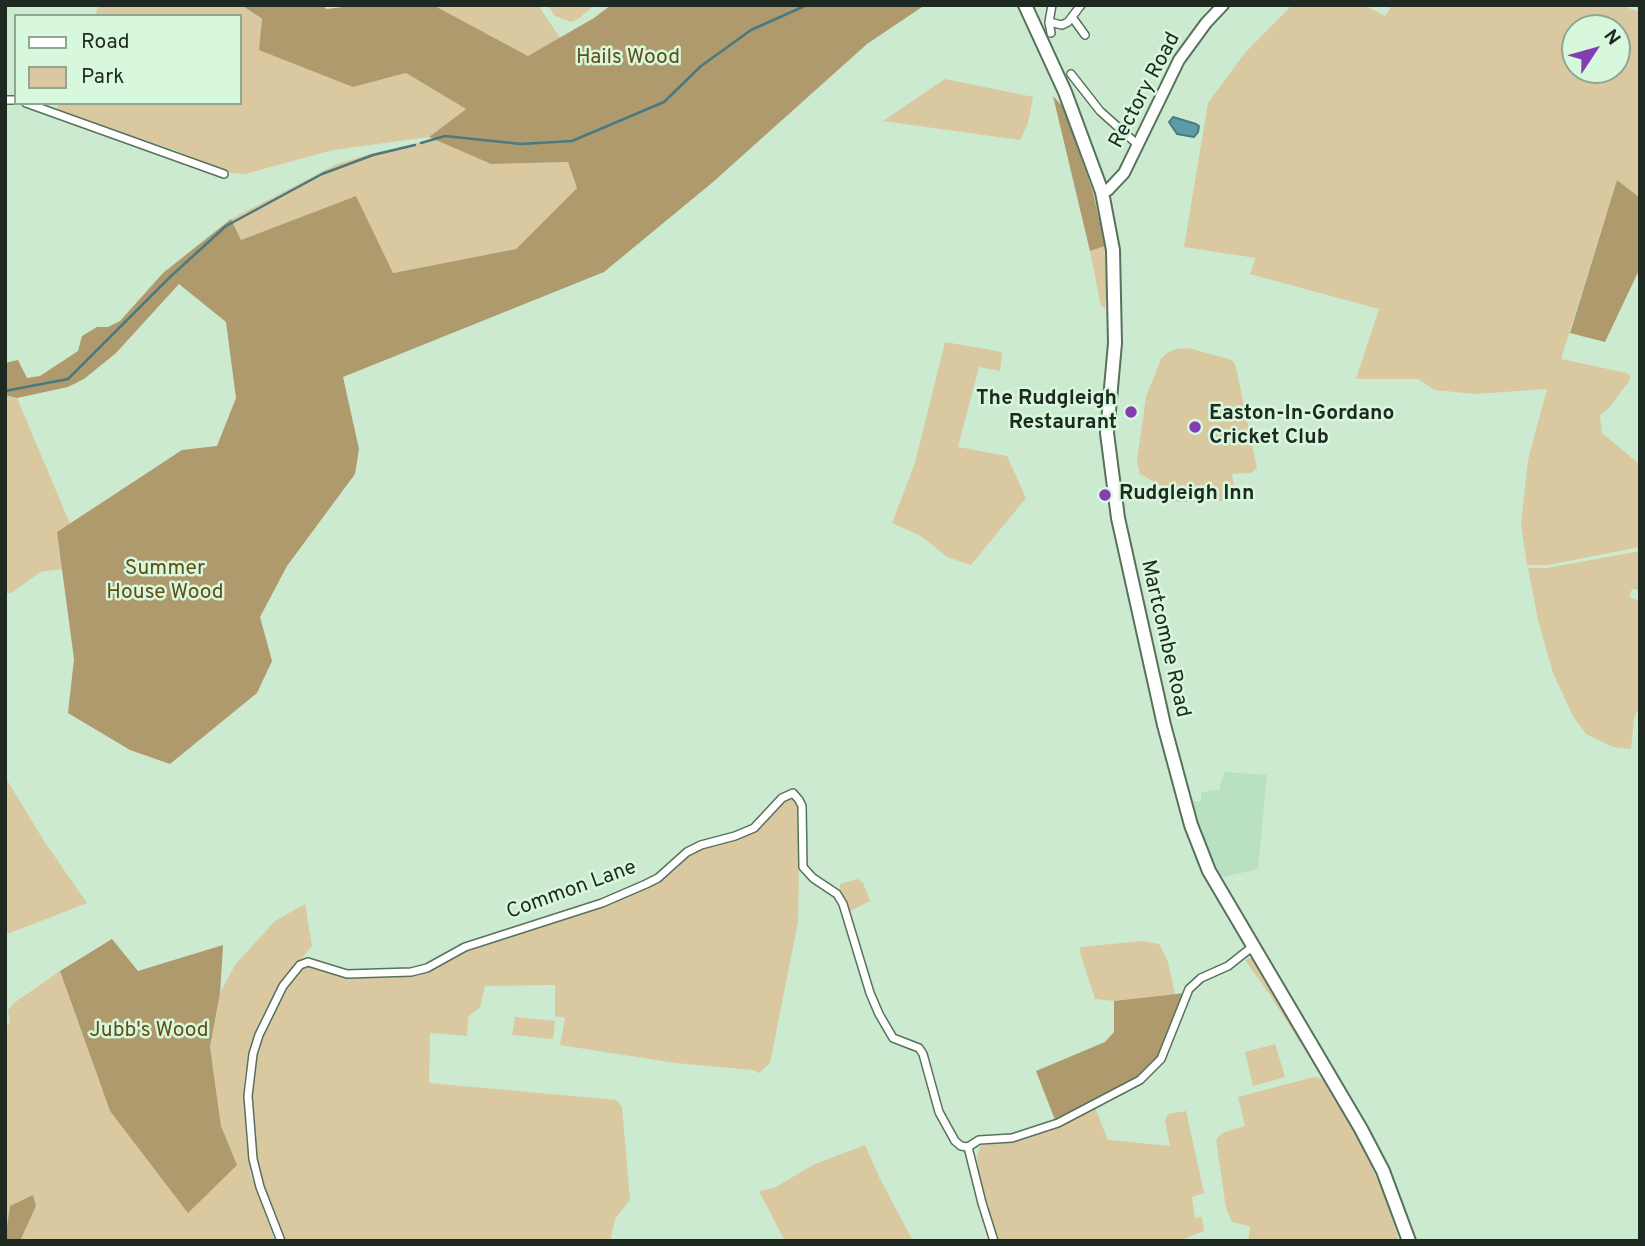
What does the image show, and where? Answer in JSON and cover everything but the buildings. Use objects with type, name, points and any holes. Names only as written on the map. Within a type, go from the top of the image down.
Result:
[{"type":"main road","name":"Martcombe Road","points":[[1025,5],[1065,92],[1102,192],[1114,260],[1115,343],[1107,433],[1118,518],[1164,725],[1191,825],[1209,871],[1361,1129],[1383,1171],[1409,1241]]},
{"type":"street","points":[[1051,33],[1049,22],[1052,5]]},
{"type":"street","points":[[1049,22],[1062,25],[1081,5]]},
{"type":"street","name":"Rectory Road","points":[[1102,192],[1108,190],[1124,173],[1180,60],[1206,23],[1223,5]]},
{"type":"street","points":[[1072,17],[1085,34]]},
{"type":"street","points":[[1071,74],[1100,111],[1138,145]]},
{"type":"street","points":[[32,105],[225,174]]},
{"type":"street","name":"Common Lane","points":[[281,1241],[260,1187],[248,1096],[253,1054],[259,1035],[283,986],[300,965],[308,962],[347,974],[411,972],[427,968],[464,947],[602,903],[646,884],[694,848],[754,828],[782,798],[793,793],[802,806],[803,867],[813,878],[837,894],[843,904],[878,1014],[892,1038],[919,1048],[939,1112],[955,1141],[968,1147]]},
{"type":"street","points":[[994,1241],[968,1147],[979,1140],[1012,1138],[1058,1123],[1140,1080],[1161,1059],[1189,989],[1201,978],[1228,966],[1252,947]]},
{"type":"shaded area","points":[[1224,772],[1267,775],[1258,869],[1219,878],[1190,801],[1201,802],[1201,792],[1219,790]]},
{"type":"green space","points":[[99,5],[241,5],[353,87],[406,73],[466,109],[429,137],[333,150],[245,174],[232,173],[174,150],[56,111],[58,105],[242,105],[242,14],[96,14]]},
{"type":"green space","name":"Summer House Wood","points":[[241,5],[321,5],[327,9],[359,5],[433,5],[528,56],[594,18],[611,5],[925,5],[867,44],[713,182],[604,272],[343,377],[359,449],[355,474],[287,566],[260,617],[272,661],[257,693],[170,764],[130,750],[68,713],[74,659],[57,532],[182,450],[217,446],[236,398],[226,322],[179,284],[116,353],[84,379],[68,387],[17,398],[5,395],[5,363],[18,360],[27,378],[40,376],[78,351],[82,336],[97,327],[108,327],[120,321],[163,273],[231,219],[241,240],[356,196],[393,273],[516,249],[577,188],[568,162],[491,164],[429,137],[466,109],[406,73],[353,87],[259,50],[262,19]]},
{"type":"green space","points":[[433,5],[538,5],[560,38],[528,56]]},
{"type":"green space","points":[[548,5],[595,5],[571,22],[555,16]]},
{"type":"green space","points":[[1292,5],[1364,5],[1385,16],[1392,5],[1620,5],[1640,12],[1640,198],[1617,180],[1561,359],[1627,373],[1630,376],[1609,408],[1600,415],[1602,433],[1640,465],[1640,547],[1548,565],[1527,565],[1521,524],[1528,460],[1547,389],[1475,394],[1435,390],[1418,379],[1356,379],[1379,309],[1250,274],[1256,258],[1184,247],[1208,103],[1244,54]]},
{"type":"green space","points":[[945,79],[1033,97],[1028,123],[1020,140],[883,121]]},
{"type":"green space","points":[[1053,96],[1063,107],[1093,192],[1105,246],[1090,251]]},
{"type":"green space","points":[[434,139],[491,164],[568,162],[577,188],[516,249],[392,273],[356,196],[241,240],[231,219],[337,164]]},
{"type":"green space","points":[[1617,180],[1640,198],[1640,268],[1605,342],[1570,333]]},
{"type":"green space","points":[[1105,246],[1105,309],[1101,306],[1090,251]]},
{"type":"green space","points":[[945,342],[1002,352],[1000,371],[979,367],[958,447],[1007,456],[1026,498],[971,565],[947,557],[921,536],[892,523],[915,463]]},
{"type":"green space","name":"Easton-In-Gordano Cricket Club","points":[[1188,348],[1234,362],[1257,468],[1251,473],[1232,474],[1236,501],[1172,502],[1171,491],[1140,474],[1137,461],[1146,397],[1161,359],[1176,349]]},
{"type":"green space","points":[[5,395],[17,398],[70,524],[57,532],[62,569],[40,572],[13,592],[5,594]]},
{"type":"green space","points":[[1640,551],[1640,590],[1632,589],[1629,597],[1640,601],[1640,704],[1634,719],[1631,749],[1613,747],[1586,734],[1573,716],[1553,673],[1538,620],[1528,568],[1547,568]]},
{"type":"green space","points":[[5,777],[44,841],[87,903],[5,935]]},
{"type":"green space","points":[[790,798],[798,805],[800,814],[798,922],[770,1063],[759,1073],[753,1070],[676,1063],[560,1045],[565,1018],[555,1016],[555,985],[485,986],[480,1007],[468,1017],[467,1036],[430,1033],[429,1083],[616,1100],[622,1107],[630,1200],[615,1219],[610,1241],[286,1241],[263,1184],[257,1156],[252,1097],[255,1063],[272,1011],[298,972],[309,965],[343,976],[362,978],[426,973],[474,946],[522,930],[523,933],[631,894],[673,872],[690,855],[706,846],[739,839],[754,831],[784,800]]},
{"type":"green space","points":[[858,879],[863,883],[870,901],[848,912],[840,892],[840,884]]},
{"type":"green space","points":[[305,904],[312,946],[278,987],[260,1021],[244,1082],[246,1138],[251,1176],[275,1241],[20,1241],[36,1206],[10,1206],[5,1230],[5,1027],[10,1023],[8,1010],[14,1003],[60,971],[110,1111],[237,1165],[221,1126],[210,1047],[220,993],[235,965],[275,921]]},
{"type":"green space","name":"Jubb's Wood","points":[[112,939],[138,971],[223,945],[220,993],[210,1047],[221,1126],[237,1165],[188,1213],[110,1111],[60,971]]},
{"type":"green space","points":[[1143,941],[1159,944],[1168,962],[1175,994],[1114,1001],[1095,999],[1080,947]]},
{"type":"green space","points":[[1249,958],[1315,1061],[1316,1068],[1245,960]]},
{"type":"green space","points":[[1185,993],[1159,1057],[1139,1077],[1055,1120],[1036,1071],[1105,1042],[1114,1032],[1114,1001]]},
{"type":"green space","points":[[515,1017],[555,1021],[553,1039],[512,1035]]},
{"type":"green space","points":[[1275,1044],[1285,1077],[1253,1086],[1245,1052]]},
{"type":"green space","points":[[1314,1077],[1326,1079],[1354,1130],[1385,1196],[1399,1241],[1248,1241],[1250,1226],[1232,1222],[1226,1208],[1216,1140],[1222,1133],[1245,1126],[1238,1097]]},
{"type":"green space","points":[[1095,1108],[1108,1140],[1170,1146],[1165,1120],[1168,1114],[1186,1111],[1204,1193],[1192,1197],[1195,1218],[1202,1217],[1204,1231],[1179,1241],[998,1241],[980,1182],[977,1156],[980,1147],[985,1142],[1029,1138]]},
{"type":"green space","points":[[865,1145],[913,1241],[785,1241],[759,1191],[774,1188],[813,1165]]},
{"type":"green space","points":[[33,1195],[36,1206],[20,1241],[5,1241],[10,1206]]},
{"type":"water","points":[[1173,117],[1196,124],[1199,126],[1198,132],[1194,137],[1177,134],[1169,122]]},
{"type":"waterway","points":[[421,143],[445,136],[521,144],[572,141],[664,102],[701,66],[751,30],[807,5]]},
{"type":"waterway","points":[[5,391],[68,379],[170,277],[226,226],[322,174],[373,155],[415,145]]},
{"type":"place","name":"The Rudgleigh Restaurant","points":[[1131,412]]},
{"type":"place","name":"Easton-In-Gordano Cricket Club","points":[[1195,427]]},
{"type":"place","name":"Rudgleigh Inn","points":[[1105,495]]},
{"type":"park label","name":"Hails Wood","points":[[628,59]]}]
